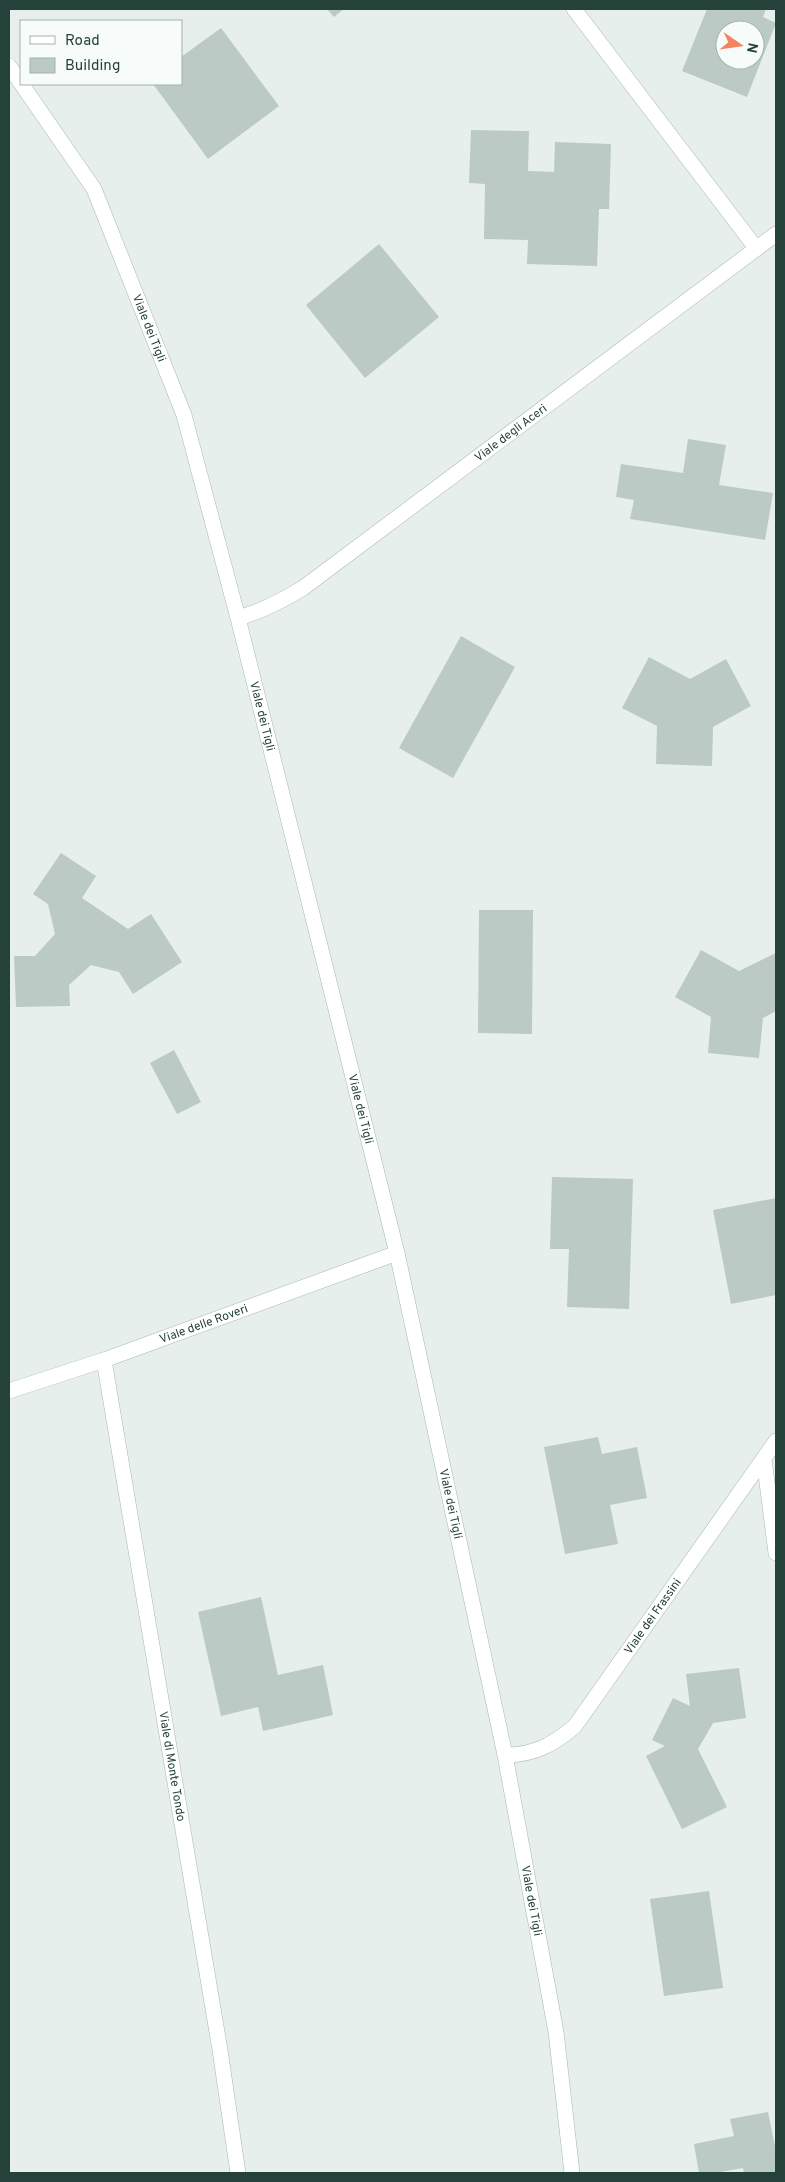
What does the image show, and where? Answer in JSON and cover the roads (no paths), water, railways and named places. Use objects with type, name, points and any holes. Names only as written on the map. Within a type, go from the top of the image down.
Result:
[{"type":"street","points":[[574,9],[756,248]]},
{"type":"street","name":"Viale dei Tigli","points":[[9,66],[20,82]]},
{"type":"street","name":"Viale dei Tigli","points":[[22,85],[94,189],[184,415],[238,618],[397,1252],[506,1755],[556,2032],[572,2173]]},
{"type":"street","name":"Viale degli Aceri","points":[[238,618],[266,609],[303,588],[776,234]]},
{"type":"street","name":"Viale delle Roveri","points":[[9,1391],[104,1360],[397,1252]]},
{"type":"street","name":"Viale di Monte Tondo","points":[[104,1360],[220,2050],[238,2173]]},
{"type":"street","name":"Viale dei Frassini","points":[[506,1755],[518,1755],[545,1748],[555,1743],[575,1726],[776,1442]]},
{"type":"street","points":[[764,1459],[776,1553]]}]
